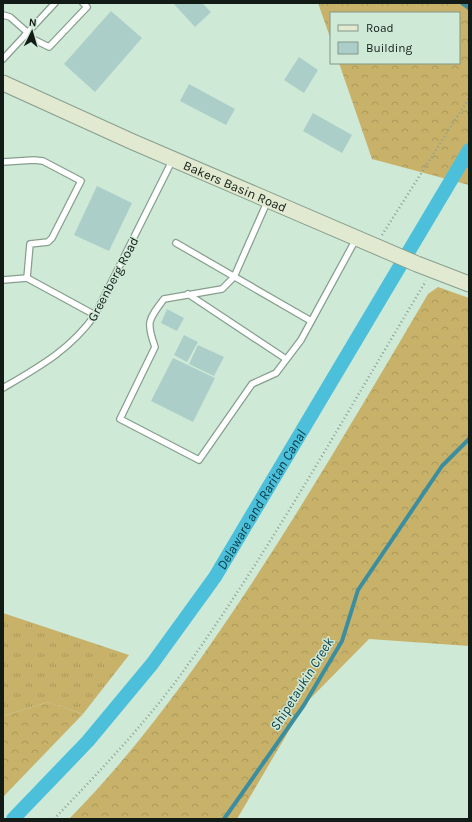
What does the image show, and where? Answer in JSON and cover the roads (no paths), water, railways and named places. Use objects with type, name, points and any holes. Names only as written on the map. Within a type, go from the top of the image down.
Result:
[{"type":"main road","name":"Bakers Basin Road","points":[[3,84],[417,264],[469,284]]},
{"type":"lane","points":[[3,59],[55,3]]},
{"type":"lane","points":[[3,15],[10,17],[26,34],[49,47],[87,7],[83,3]]},
{"type":"lane","name":"Greenberg Road","points":[[3,388],[42,365],[68,347],[84,331],[96,315],[173,159]]},
{"type":"lane","points":[[3,162],[34,160],[43,161],[81,181],[52,238],[48,242],[30,244],[27,278]]},
{"type":"lane","points":[[268,199],[234,277],[222,289],[164,299],[152,315],[149,329],[155,347],[120,419],[199,460],[252,384],[276,373],[301,340],[357,237]]},
{"type":"lane","points":[[176,243],[311,321]]},
{"type":"lane","points":[[3,280],[27,278],[96,315]]},
{"type":"lane","points":[[188,294],[286,359]]},
{"type":"waterway","points":[[462,3],[469,8]]},
{"type":"waterway","name":"Delaware and Raritan Canal","points":[[13,819],[88,741],[152,664],[215,577],[469,150]]},
{"type":"waterway","name":"Shipetaukin Creek","points":[[224,819],[304,705],[342,641],[358,590],[442,466],[469,439]]}]
